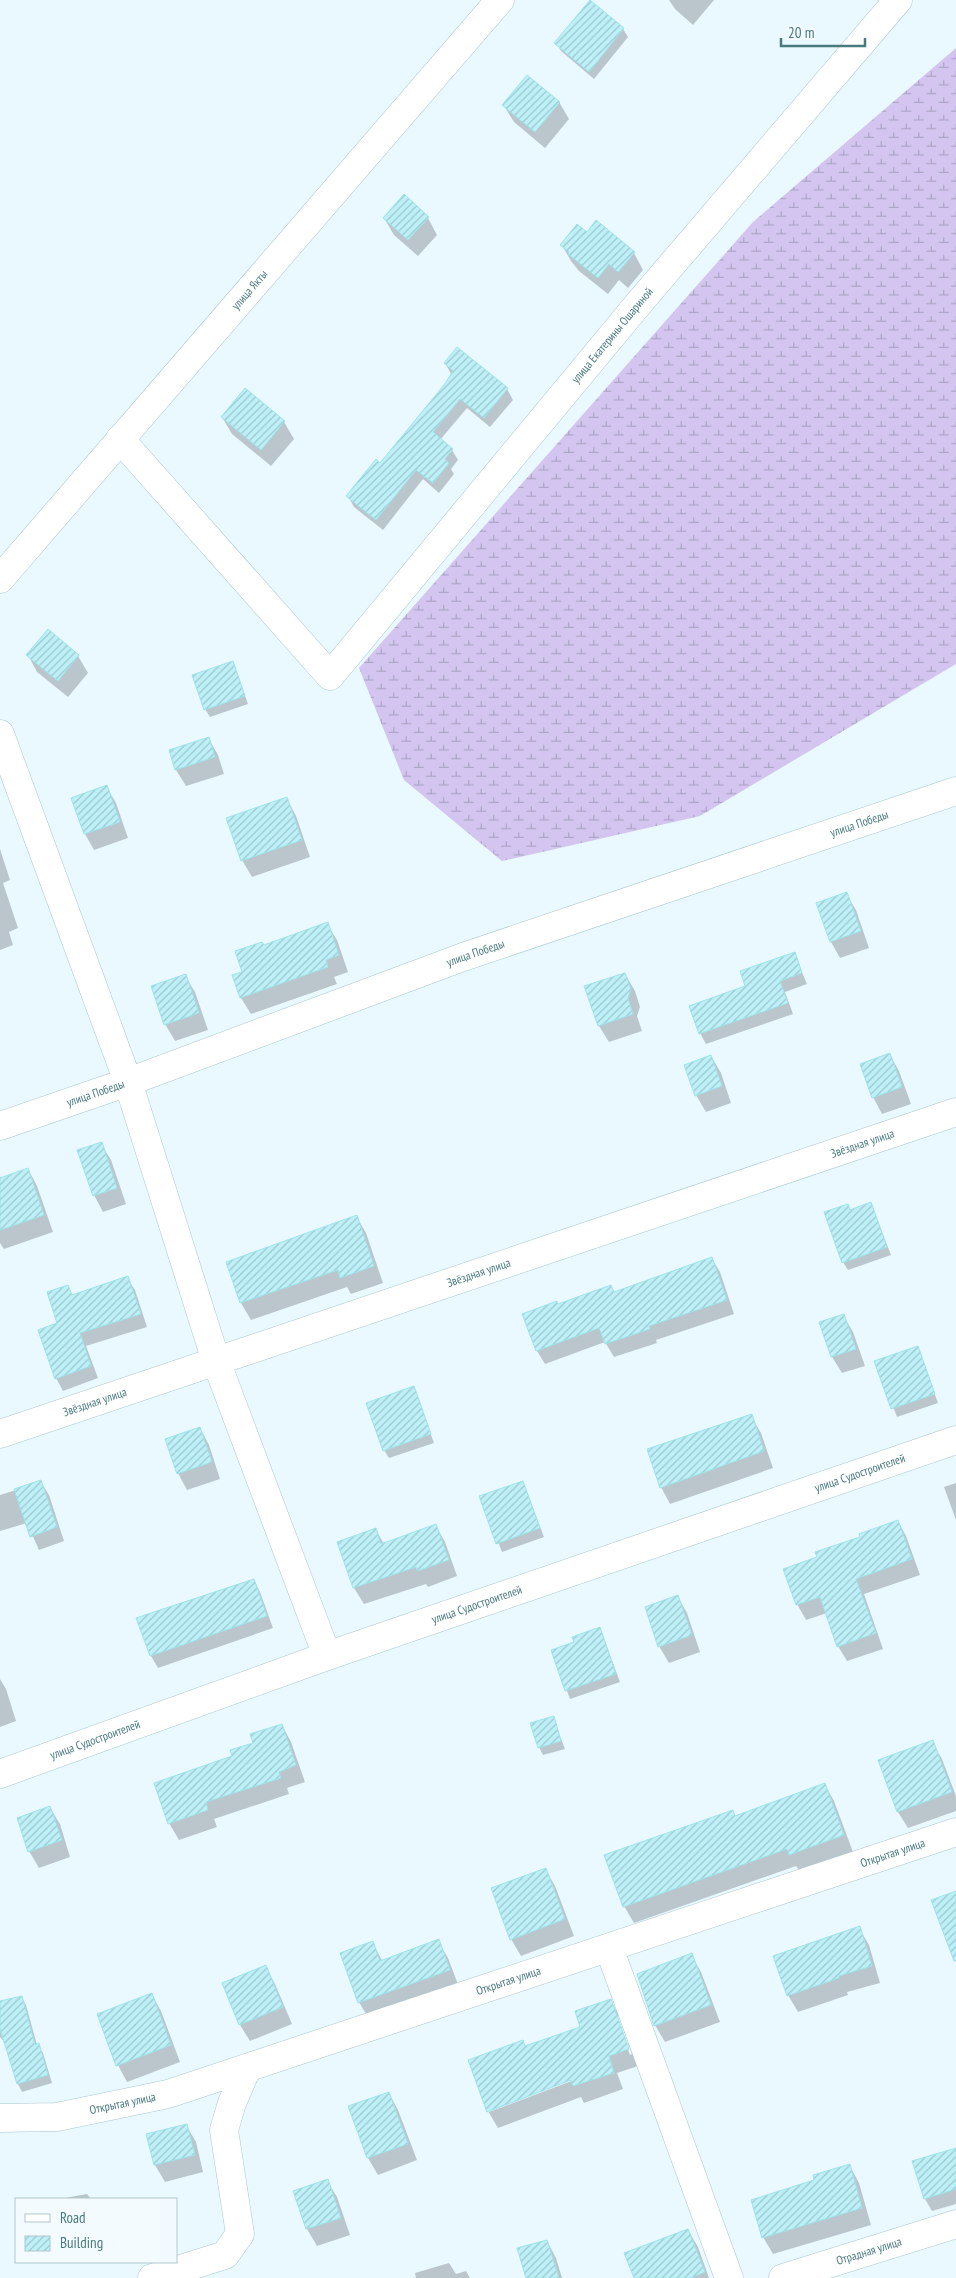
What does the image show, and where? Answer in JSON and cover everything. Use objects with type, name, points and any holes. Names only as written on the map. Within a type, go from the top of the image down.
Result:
[{"type":"street","name":"улица Якты","points":[[0,579],[500,0]]},
{"type":"street","name":"улица Екатерины Ошариной","points":[[120,439],[330,676],[639,303],[898,0]]},
{"type":"street","points":[[0,734],[128,1082],[216,1361],[327,1656]]},
{"type":"street","name":"улица Победы","points":[[0,1126],[128,1082],[463,958],[956,791]]},
{"type":"street","name":"Звёздная улица","points":[[0,1434],[956,1112]]},
{"type":"street","name":"улица Судостроителей","points":[[0,1774],[327,1656],[956,1440]]},
{"type":"street","name":"Открытая улица","points":[[0,2118],[57,2117],[168,2094],[956,1832]]},
{"type":"street","points":[[610,1948],[730,2278]]},
{"type":"street","points":[[152,2278],[225,2255],[240,2234],[224,2130],[232,2103],[247,2068]]},
{"type":"street","name":"Отрадная улица","points":[[783,2278],[956,2224]]},
{"type":"green space","points":[[956,48],[956,664],[700,816],[502,861],[404,780],[359,668],[753,222]]},
{"type":"building","points":[[590,0],[624,28],[589,72],[554,43]]},
{"type":"building","points":[[527,75],[560,102],[535,132],[502,105]]},
{"type":"building","points":[[404,194],[429,217],[408,240],[383,218]]},
{"type":"building","points":[[596,220],[635,252],[618,272],[609,264],[598,278],[568,254],[569,252],[560,245],[577,224],[587,232]]},
{"type":"building","points":[[457,347],[508,388],[484,418],[460,399],[433,432],[453,449],[445,459],[449,463],[433,483],[416,470],[376,520],[346,496],[376,459],[380,463],[444,385],[453,371],[444,363]]},
{"type":"building","points":[[245,388],[285,421],[261,450],[221,417]]},
{"type":"building","points":[[48,629],[79,655],[58,681],[26,655]]},
{"type":"building","points":[[233,661],[245,696],[204,710],[192,675]]},
{"type":"building","points":[[209,737],[215,757],[175,770],[169,750]]},
{"type":"building","points":[[107,785],[120,822],[84,834],[71,798]]},
{"type":"building","points":[[287,797],[302,840],[241,861],[226,818]]},
{"type":"building","points":[[847,892],[861,931],[830,942],[816,903]]},
{"type":"building","points":[[328,922],[339,955],[326,960],[328,967],[240,998],[232,975],[242,972],[235,951],[262,942],[264,945]]},
{"type":"building","points":[[795,952],[802,973],[780,981],[788,1003],[699,1034],[689,1006],[745,986],[740,971]]},
{"type":"building","points":[[625,973],[631,989],[628,998],[633,1014],[598,1026],[584,986]]},
{"type":"building","points":[[186,974],[199,1013],[164,1025],[151,986]]},
{"type":"building","points":[[890,1053],[902,1087],[872,1098],[860,1064]]},
{"type":"building","points":[[711,1055],[722,1086],[695,1096],[684,1065]]},
{"type":"building","points":[[102,1142],[117,1188],[93,1196],[77,1150]]},
{"type":"building","points":[[28,1168],[44,1215],[0,1230],[0,1178]]},
{"type":"building","points":[[871,1202],[887,1247],[842,1263],[824,1212],[848,1204],[850,1210]]},
{"type":"building","points":[[357,1215],[374,1266],[340,1278],[338,1270],[240,1303],[226,1262]]},
{"type":"building","points":[[712,1257],[727,1300],[649,1326],[650,1329],[605,1344],[599,1328],[536,1351],[522,1314],[557,1301],[558,1304],[611,1285],[614,1292]]},
{"type":"building","points":[[128,1276],[141,1314],[80,1333],[91,1366],[55,1379],[38,1330],[57,1323],[47,1292],[68,1285],[72,1295]]},
{"type":"building","points":[[844,1314],[856,1349],[831,1357],[819,1322]]},
{"type":"building","points":[[918,1346],[935,1394],[891,1409],[874,1361]]},
{"type":"building","points":[[414,1386],[431,1434],[383,1451],[366,1403]]},
{"type":"building","points":[[752,1414],[764,1451],[660,1488],[647,1449]]},
{"type":"building","points":[[200,1427],[212,1462],[177,1474],[165,1439]]},
{"type":"building","points":[[41,1480],[57,1527],[30,1537],[14,1489]]},
{"type":"building","points":[[523,1481],[540,1528],[496,1544],[479,1496]]},
{"type":"building","points":[[898,1520],[912,1559],[856,1579],[876,1633],[837,1647],[820,1597],[796,1605],[783,1569],[817,1557],[815,1552],[860,1537],[859,1534]]},
{"type":"building","points":[[436,1524],[449,1560],[417,1571],[416,1567],[353,1588],[337,1542],[376,1528],[381,1544]]},
{"type":"building","points":[[254,1579],[267,1616],[150,1656],[136,1618]]},
{"type":"building","points":[[678,1595],[692,1635],[658,1647],[645,1607]]},
{"type":"building","points":[[600,1627],[616,1674],[565,1691],[551,1650],[574,1642],[572,1637]]},
{"type":"building","points":[[554,1716],[561,1741],[538,1748],[530,1723]]},
{"type":"building","points":[[282,1724],[296,1765],[279,1772],[281,1778],[206,1802],[208,1810],[168,1824],[154,1783],[232,1756],[230,1750],[253,1743],[250,1734]]},
{"type":"building","points":[[933,1740],[952,1792],[897,1812],[878,1760]]},
{"type":"building","points":[[825,1783],[844,1835],[789,1855],[787,1849],[623,1907],[604,1855],[733,1810],[735,1816]]},
{"type":"building","points":[[50,1806],[62,1840],[28,1852],[17,1818]]},
{"type":"building","points":[[546,1868],[565,1919],[510,1940],[491,1888]]},
{"type":"building","points":[[956,1891],[956,1961],[954,1961],[931,1900]]},
{"type":"building","points":[[860,1926],[872,1966],[839,1976],[839,1978],[787,1996],[773,1956]]},
{"type":"building","points":[[439,1939],[450,1970],[358,2003],[340,1953],[373,1941],[380,1961]]},
{"type":"building","points":[[692,1953],[711,2005],[654,2026],[637,1974]]},
{"type":"building","points":[[266,1965],[283,2007],[239,2025],[222,1983]]},
{"type":"building","points":[[152,1993],[171,2045],[116,2066],[97,2014]]},
{"type":"building","points":[[22,1996],[35,2045],[39,2043],[48,2075],[17,2084],[0,2029],[0,2001]]},
{"type":"building","points":[[611,1999],[629,2049],[609,2056],[614,2073],[573,2086],[571,2080],[487,2112],[468,2060],[523,2040],[525,2046],[580,2027],[575,2011]]},
{"type":"building","points":[[389,2092],[408,2144],[367,2158],[348,2106]]},
{"type":"building","points":[[187,2124],[195,2155],[154,2165],[146,2134]]},
{"type":"building","points":[[956,2148],[956,2189],[924,2199],[912,2161]]},
{"type":"building","points":[[850,2164],[862,2208],[762,2238],[751,2200],[814,2180],[813,2175]]},
{"type":"building","points":[[328,2179],[341,2218],[306,2229],[293,2191]]},
{"type":"building","points":[[688,2229],[705,2272],[691,2278],[634,2278],[624,2253]]},
{"type":"building","points":[[547,2240],[559,2278],[526,2278],[517,2248]]}]
